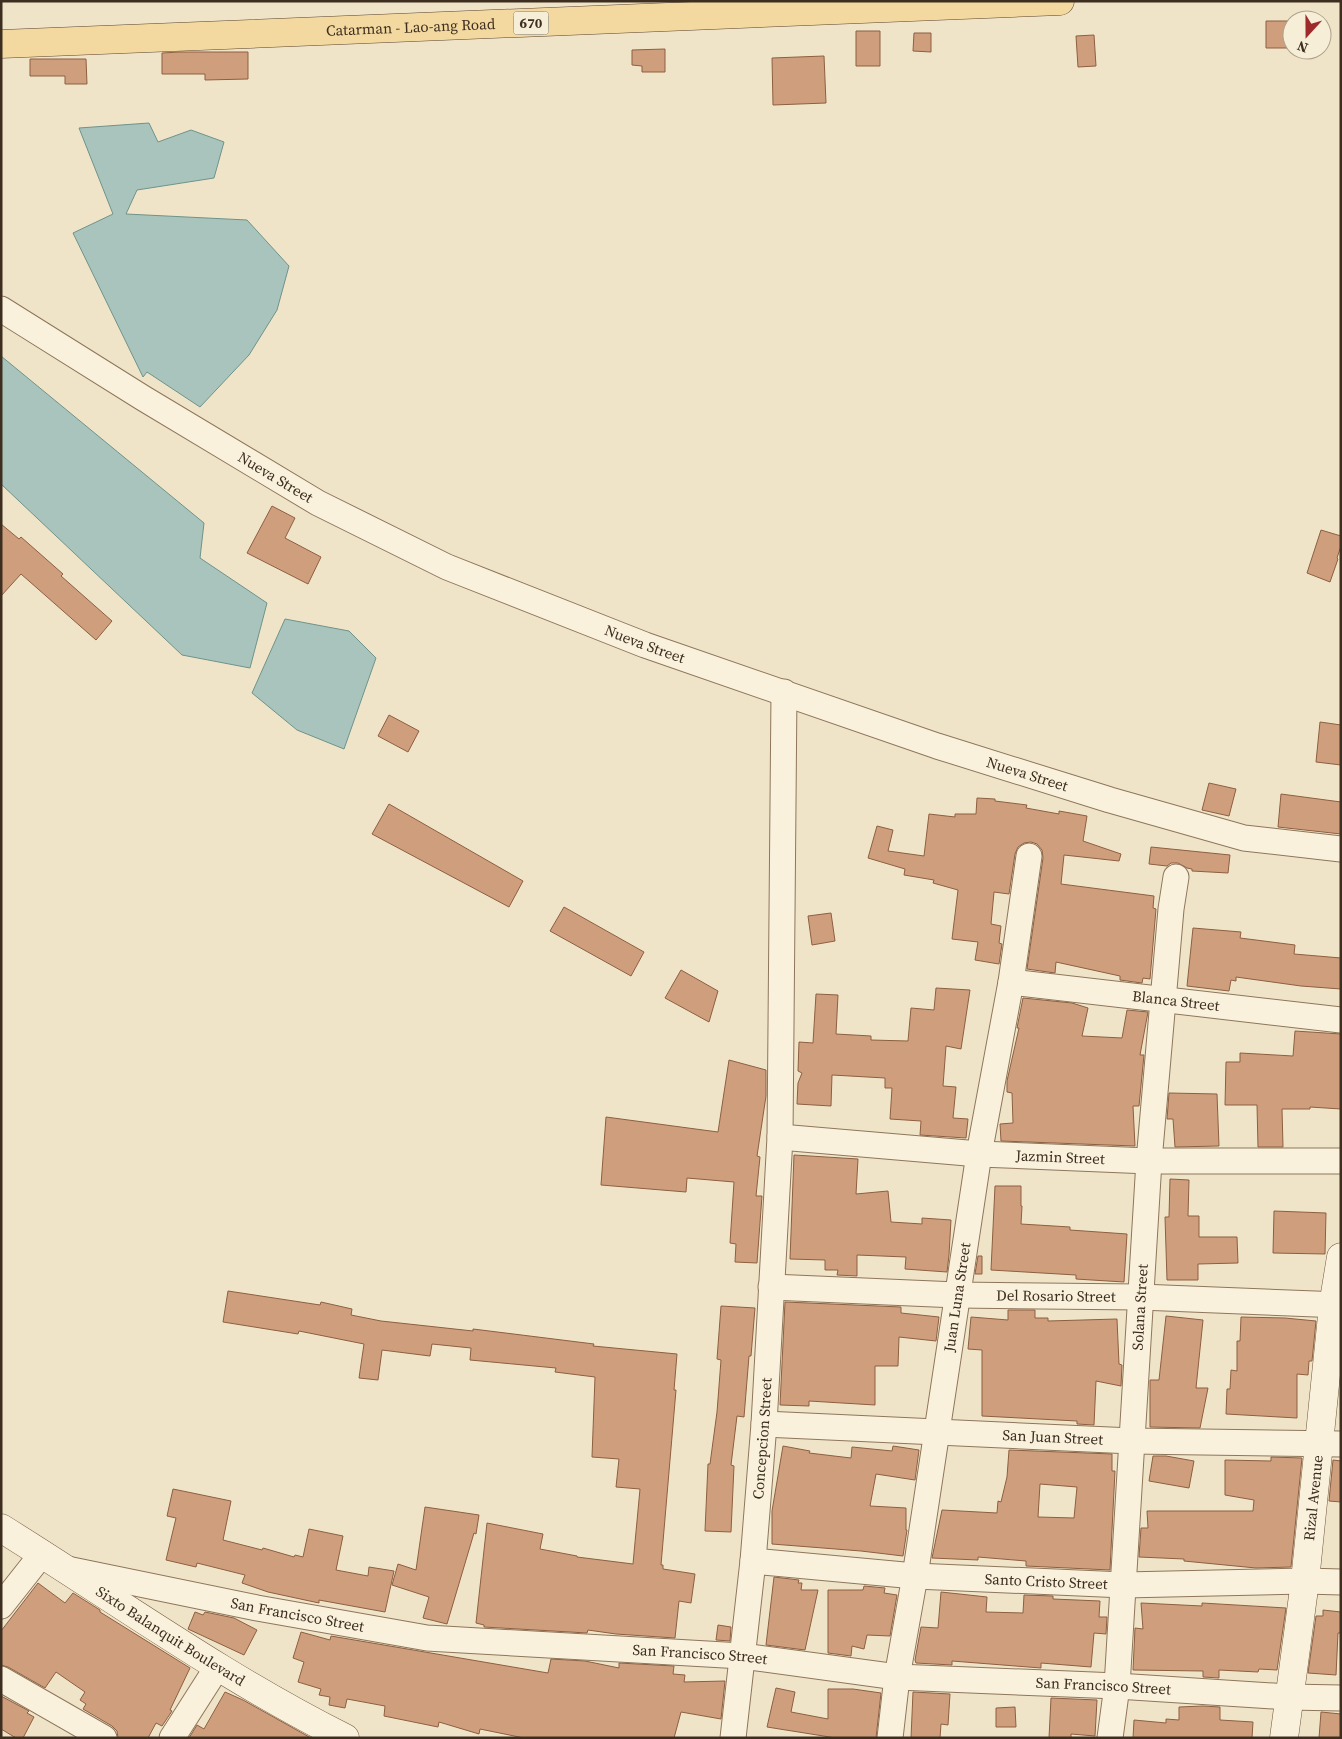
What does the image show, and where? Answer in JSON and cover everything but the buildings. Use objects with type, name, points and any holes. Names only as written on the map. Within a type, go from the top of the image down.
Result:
[{"type":"main road","name":"Catarman - Lao-ang Road","points":[[1,44],[1060,1]]},
{"type":"street","name":"Nueva Street","points":[[1,309],[143,398],[318,503],[448,567],[645,645],[938,746],[1110,800],[1244,838],[1341,849]]},
{"type":"street","name":"Concepcion Street","points":[[733,1738],[753,1561],[764,1424],[780,1136],[784,692]]},
{"type":"street","name":"Juan Luna Street","points":[[890,1738],[897,1677],[915,1576],[979,1154],[1010,982],[1029,856]]},
{"type":"street","name":"Solana Street","points":[[1110,1738],[1117,1686],[1124,1585],[1149,1161],[1171,909],[1176,877]]},
{"type":"street","name":"Blanca Street","points":[[1010,982],[1341,1020]]},
{"type":"street","name":"Jazmin Street","points":[[780,1136],[979,1154],[1149,1161],[1341,1161]]},
{"type":"street","name":"Rizal Avenue","points":[[1284,1738],[1305,1581],[1329,1444],[1341,1257]]},
{"type":"street","name":"Del Rosario Street","points":[[771,1287],[957,1295],[1140,1297],[1337,1305]]},
{"type":"street","name":"San Juan Street","points":[[764,1424],[1132,1441],[1329,1444]]},
{"type":"street","name":"Sixto Balanquit Boulevard","points":[[1,1528],[218,1666],[311,1721],[345,1738]]},
{"type":"street","points":[[1,1606],[42,1554]]},
{"type":"street","name":"Santo Cristo Street","points":[[753,1561],[915,1576],[1124,1585],[1341,1582]]},
{"type":"street","name":"San Francisco Street","points":[[64,1568],[257,1608],[427,1638],[742,1656],[897,1677],[1117,1686],[1288,1697],[1341,1698]]},
{"type":"street","points":[[172,1738],[218,1666]]},
{"type":"street","points":[[1,1680],[104,1738]]},
{"type":"water","points":[[149,123],[158,142],[191,130],[224,142],[214,178],[137,190],[126,214],[247,220],[289,266],[277,310],[249,355],[200,407],[147,372],[143,377],[73,233],[113,214],[79,128]]},
{"type":"water","points":[[1,356],[204,523],[200,558],[267,603],[250,668],[182,655],[1,484]]},
{"type":"water","points":[[285,619],[349,631],[376,658],[344,749],[297,730],[252,693]]}]
